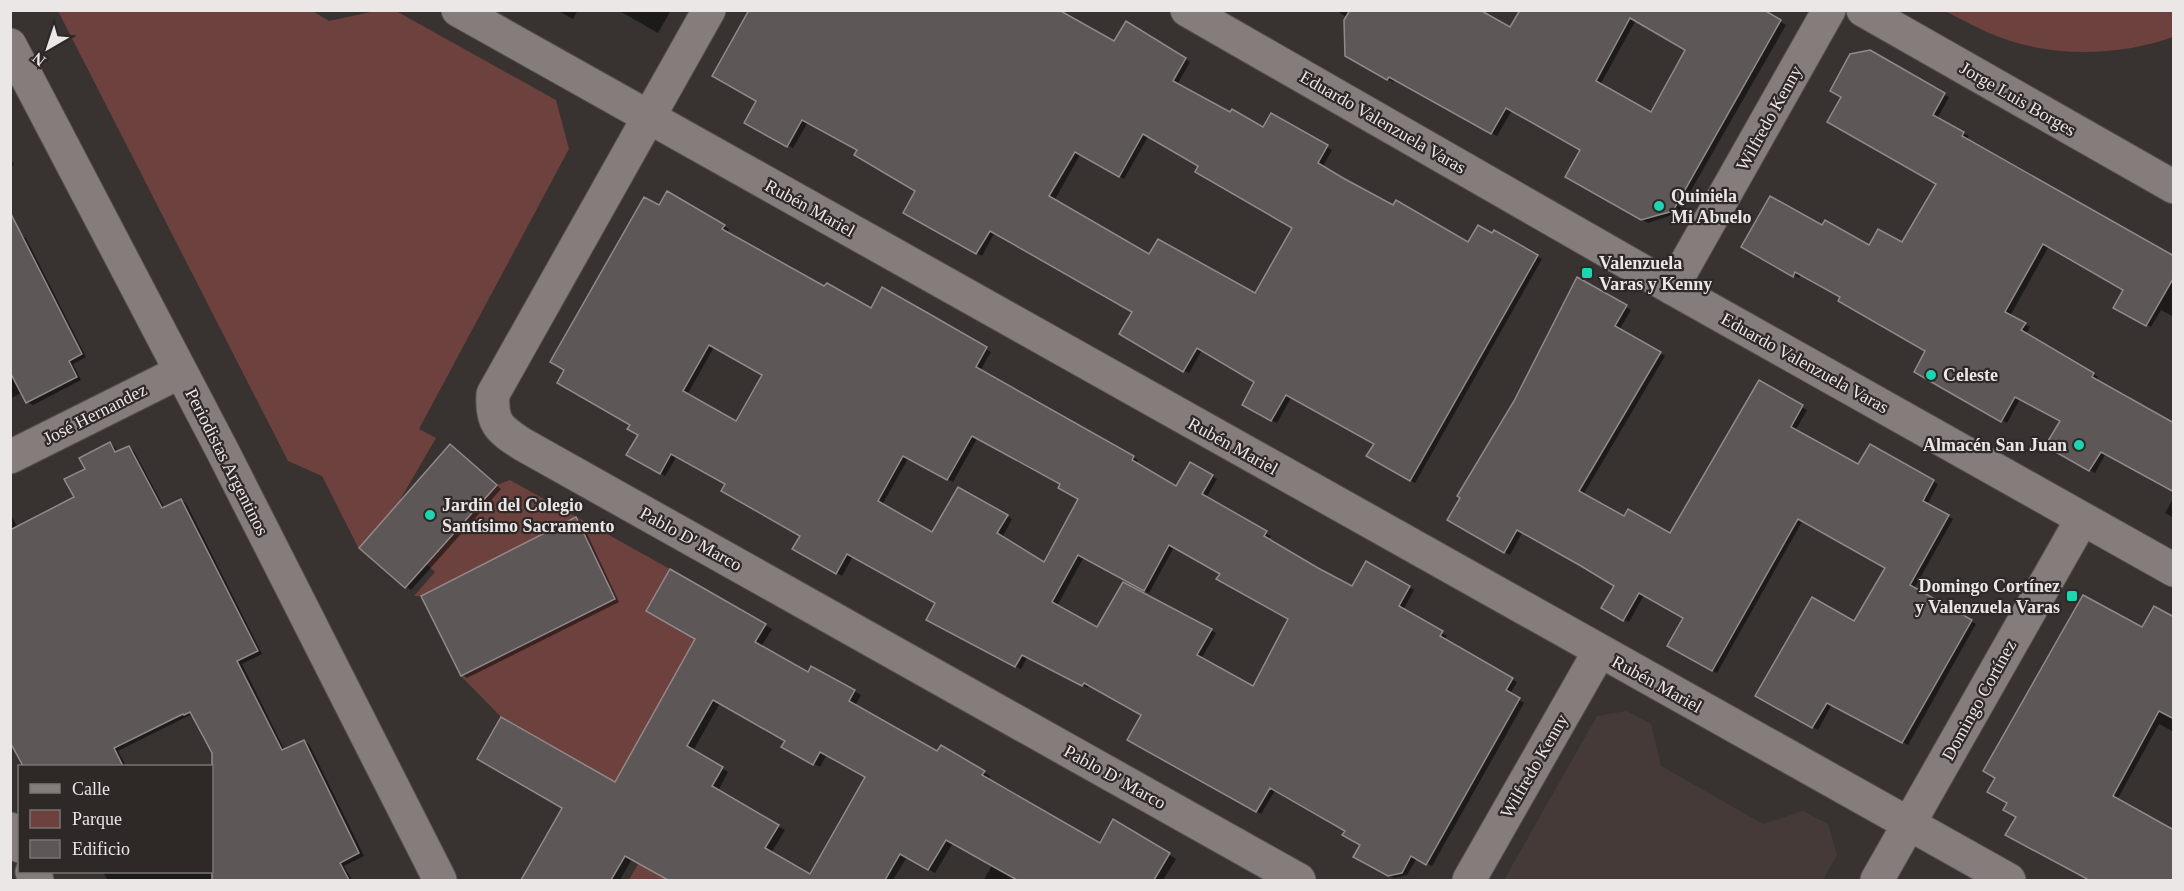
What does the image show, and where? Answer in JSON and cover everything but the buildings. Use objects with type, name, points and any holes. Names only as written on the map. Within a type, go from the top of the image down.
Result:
[{"type":"street","name":"Rubén Mariel","points":[[458,10],[2009,880]]},
{"type":"street","name":"Pablo D' Marco","points":[[709,10],[493,394],[492,410],[496,423],[522,444],[1299,880]]},
{"type":"street","name":"Eduardo Valenzuela Varas","points":[[1187,10],[1672,288],[2174,570]]},
{"type":"street","name":"Wilfredo Kenny","points":[[1672,288],[1829,10]]},
{"type":"street","name":"Jorge Luis Borges","points":[[1863,10],[2174,187]]},
{"type":"street","name":"Periodistas Argentinos","points":[[10,45],[440,880]]},
{"type":"street","name":"José Hernandez","points":[[10,457],[180,372]]},
{"type":"street","name":"Domingo Cortínez","points":[[1877,880],[2082,519]]},
{"type":"street","name":"Wilfredo Kenny","points":[[1468,880],[1599,652]]},
{"type":"street","points":[[10,829],[18,843]]},
{"type":"shaded area","points":[[1626,711],[1651,724],[1661,766],[1763,824],[1803,811],[1828,824],[1837,855],[1823,880],[1504,880],[1597,716]]},
{"type":"green space","points":[[311,10],[329,21],[375,11],[396,11],[556,100],[569,149],[419,429],[436,438],[397,505],[359,549],[322,476],[288,461],[58,11]]},
{"type":"green space","points":[[1945,11],[2173,11],[2173,37],[2109,51],[2042,49],[1999,37]]},
{"type":"green space","points":[[510,480],[670,569],[646,611],[695,639],[615,782],[501,717],[461,676],[614,599],[576,517],[421,596],[414,596],[435,572],[426,564],[497,485]]},
{"type":"green space","points":[[638,864],[668,880],[629,880]]},
{"type":"place","name":"Quiniela Mi Abuelo","points":[[1659,206]]},
{"type":"place","name":"Valenzuela Varas y Kenny","points":[[1587,273]]},
{"type":"place","name":"Celeste","points":[[1931,375]]},
{"type":"place","name":"Almacén San Juan","points":[[2079,445]]},
{"type":"place","name":"Jardin del Colegio Santísimo Sacramento","points":[[430,515]]},
{"type":"place","name":"Domingo Cortínez y Valenzuela Varas","points":[[2072,596]]}]
